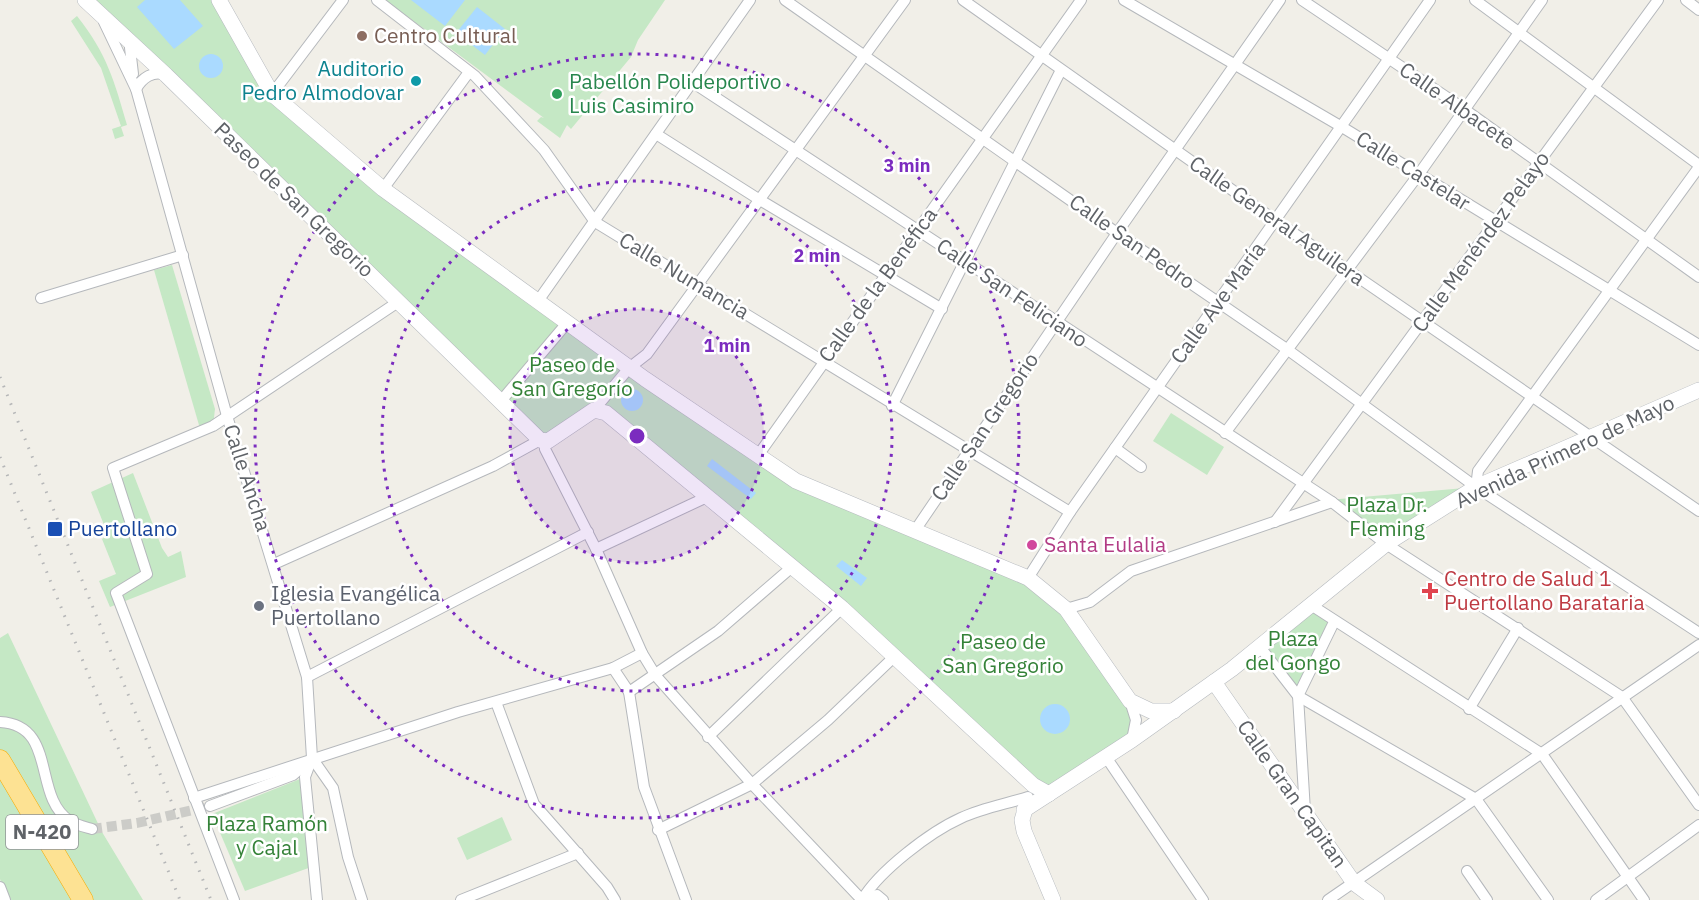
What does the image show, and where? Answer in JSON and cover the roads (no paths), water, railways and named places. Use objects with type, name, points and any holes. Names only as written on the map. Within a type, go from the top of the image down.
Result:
[{"type":"highway","name":"N-420","points":[[0,763],[18,787],[83,900]]},
{"type":"main road","name":"Paseo de San Gregorio","points":[[85,0],[96,6],[542,441]]},
{"type":"main road","points":[[219,0],[272,94],[383,189],[628,369],[759,454],[796,481],[916,529],[1028,578],[1066,609],[1130,700],[1151,711],[1174,711]]},
{"type":"main road","name":"Avenida Primero de Mayo","points":[[1026,804],[1049,794],[1174,711],[1260,647],[1386,544],[1476,487],[1698,391]]},
{"type":"main road","points":[[542,441],[601,408],[842,608],[1039,790],[1049,794]]},
{"type":"main road","name":"Calle Gran Capitan","points":[[1214,682],[1353,883],[1377,900]]},
{"type":"main road","points":[[1022,774],[1026,804],[1024,831],[1050,899]]},
{"type":"street","points":[[272,94],[343,0]]},
{"type":"street","name":"Calle Numancia","points":[[377,0],[469,72],[544,150],[595,222],[698,283],[892,406],[1070,512]]},
{"type":"street","points":[[538,301],[750,0]]},
{"type":"street","name":"Calle San Pedro","points":[[785,0],[1117,233],[1219,301],[1476,487],[1699,633]]},
{"type":"street","points":[[601,408],[628,369],[647,354],[905,0]]},
{"type":"street","name":"Calle General Aguilera","points":[[963,0],[1346,270],[1594,437],[1699,511]]},
{"type":"street","name":"Calle de la Benéfica","points":[[759,454],[822,362],[1081,0]]},
{"type":"street","name":"Calle Castelar","points":[[1124,0],[1342,127],[1699,345]]},
{"type":"street","name":"Calle San Gregorio","points":[[916,529],[1117,233],[1280,0]]},
{"type":"street","name":"Calle Albacete","points":[[1302,0],[1464,109],[1699,277]]},
{"type":"street","name":"Calle Ave María","points":[[1028,578],[1070,512],[1430,0]]},
{"type":"street","points":[[1475,0],[1699,166],[1478,471],[1476,487]]},
{"type":"street","points":[[1225,433],[1419,174],[1542,0]]},
{"type":"street","name":"Calle Menéndez Pelayo","points":[[1275,522],[1658,0]]},
{"type":"street","points":[[1686,0],[1699,10]]},
{"type":"street","name":"Calle Ancha","points":[[96,6],[135,86]]},
{"type":"street","name":"Calle Ancha","points":[[130,40],[135,86],[227,416],[307,676],[312,758],[305,777],[317,900]]},
{"type":"street","points":[[892,406],[1061,70]]},
{"type":"street","points":[[383,189],[469,72]]},
{"type":"street","points":[[135,86],[147,76],[160,73],[166,75]]},
{"type":"street","name":"Calle San Feliciano","points":[[693,82],[1156,389],[1332,502]]},
{"type":"street","points":[[656,134],[760,200],[942,309]]},
{"type":"street","points":[[41,298],[183,255]]},
{"type":"street","points":[[234,900],[116,593],[147,574],[113,468],[201,432],[398,302]]},
{"type":"street","points":[[501,401],[567,323]]},
{"type":"street","points":[[274,564],[493,466],[542,441],[588,532],[642,653],[656,676],[752,784],[862,900]]},
{"type":"street","points":[[1115,448],[1141,467]]},
{"type":"street","points":[[596,549],[706,497]]},
{"type":"street","points":[[1066,609],[1090,602],[1131,571],[1332,502],[1386,544],[1622,697],[1699,805]]},
{"type":"street","points":[[307,676],[588,532]]},
{"type":"street","points":[[629,692],[656,676],[718,631],[792,567]]},
{"type":"street","points":[[1311,605],[1468,709],[1542,754],[1644,900]]},
{"type":"street","points":[[708,736],[842,608]]},
{"type":"street","points":[[1305,812],[1298,696],[1334,622]]},
{"type":"street","points":[[1468,709],[1518,628]]},
{"type":"street","points":[[1328,900],[1699,645]]},
{"type":"street","points":[[1260,647],[1298,696],[1476,799],[1548,900]]},
{"type":"street","points":[[194,798],[312,758],[613,668],[642,653]]},
{"type":"street","points":[[658,830],[752,784],[828,720],[895,656]]},
{"type":"street","points":[[613,668],[629,692],[644,787],[658,830],[686,900]]},
{"type":"street","points":[[1130,700],[1136,720],[1132,740]]},
{"type":"street","points":[[496,702],[534,804],[578,853],[615,900]]},
{"type":"street","points":[[0,730],[5,723],[28,732],[35,743],[56,805],[69,820],[92,829]]},
{"type":"street","points":[[1106,757],[1203,900]]},
{"type":"street","points":[[210,806],[293,775],[312,758]]},
{"type":"street","points":[[312,758],[333,788],[348,857],[362,900]]},
{"type":"street","points":[[862,900],[869,887],[903,856],[961,818],[1026,804]]},
{"type":"street","points":[[1596,900],[1699,825]]},
{"type":"street","points":[[461,900],[578,853]]},
{"type":"street","points":[[1467,871],[1486,900]]},
{"type":"street","points":[[0,886],[5,900]]},
{"type":"street","points":[[862,900],[878,895],[883,900]]},
{"type":"water","points":[[145,0],[180,0],[203,26],[174,49],[137,7]]},
{"type":"water","points":[[411,0],[465,0],[445,26]]},
{"type":"water","points":[[477,7],[505,29],[485,55],[456,33]]},
{"type":"water","points":[[211,54],[216,55],[222,61],[222,71],[216,77],[211,78],[206,77],[200,71],[199,66],[200,61],[206,55]]},
{"type":"water","points":[[632,389],[640,392],[643,400],[640,408],[632,411],[624,408],[621,400],[624,392]]},
{"type":"water","points":[[712,459],[756,493],[751,499],[707,466]]},
{"type":"water","points":[[842,560],[867,578],[861,586],[836,566]]},
{"type":"water","points":[[1055,704],[1065,709],[1070,719],[1065,729],[1055,734],[1045,729],[1040,719],[1045,709]]},
{"type":"tunnel","points":[[92,829],[137,823],[206,807]]},
{"type":"railway","points":[[0,377],[211,900]]},
{"type":"railway","points":[[0,457],[180,900]]},
{"type":"place","name":"Centro Cultural","points":[[362,36]]},
{"type":"place","name":"Auditorio Pedro Almodovar","points":[[416,81]]},
{"type":"place","name":"Pabellón Polideportivo Luis Casimiro","points":[[557,94]]},
{"type":"place","name":"Puertollano","points":[[55,529]]},
{"type":"place","name":"Santa Eulalia","points":[[1032,545]]},
{"type":"place","name":"Centro de Salud 1 Puertollano Barataria","points":[[1430,591]]},
{"type":"place","name":"Iglesia Evangélica Puertollano","points":[[259,606]]},
{"type":"park label","name":"Paseo de San Gregorío","points":[[572,377]]},
{"type":"park label","name":"Plaza Dr. Fleming","points":[[1387,517]]},
{"type":"park label","name":"Plaza del Gongo","points":[[1293,651]]},
{"type":"park label","name":"Plaza Ramón y Cajal","points":[[267,836]]}]
